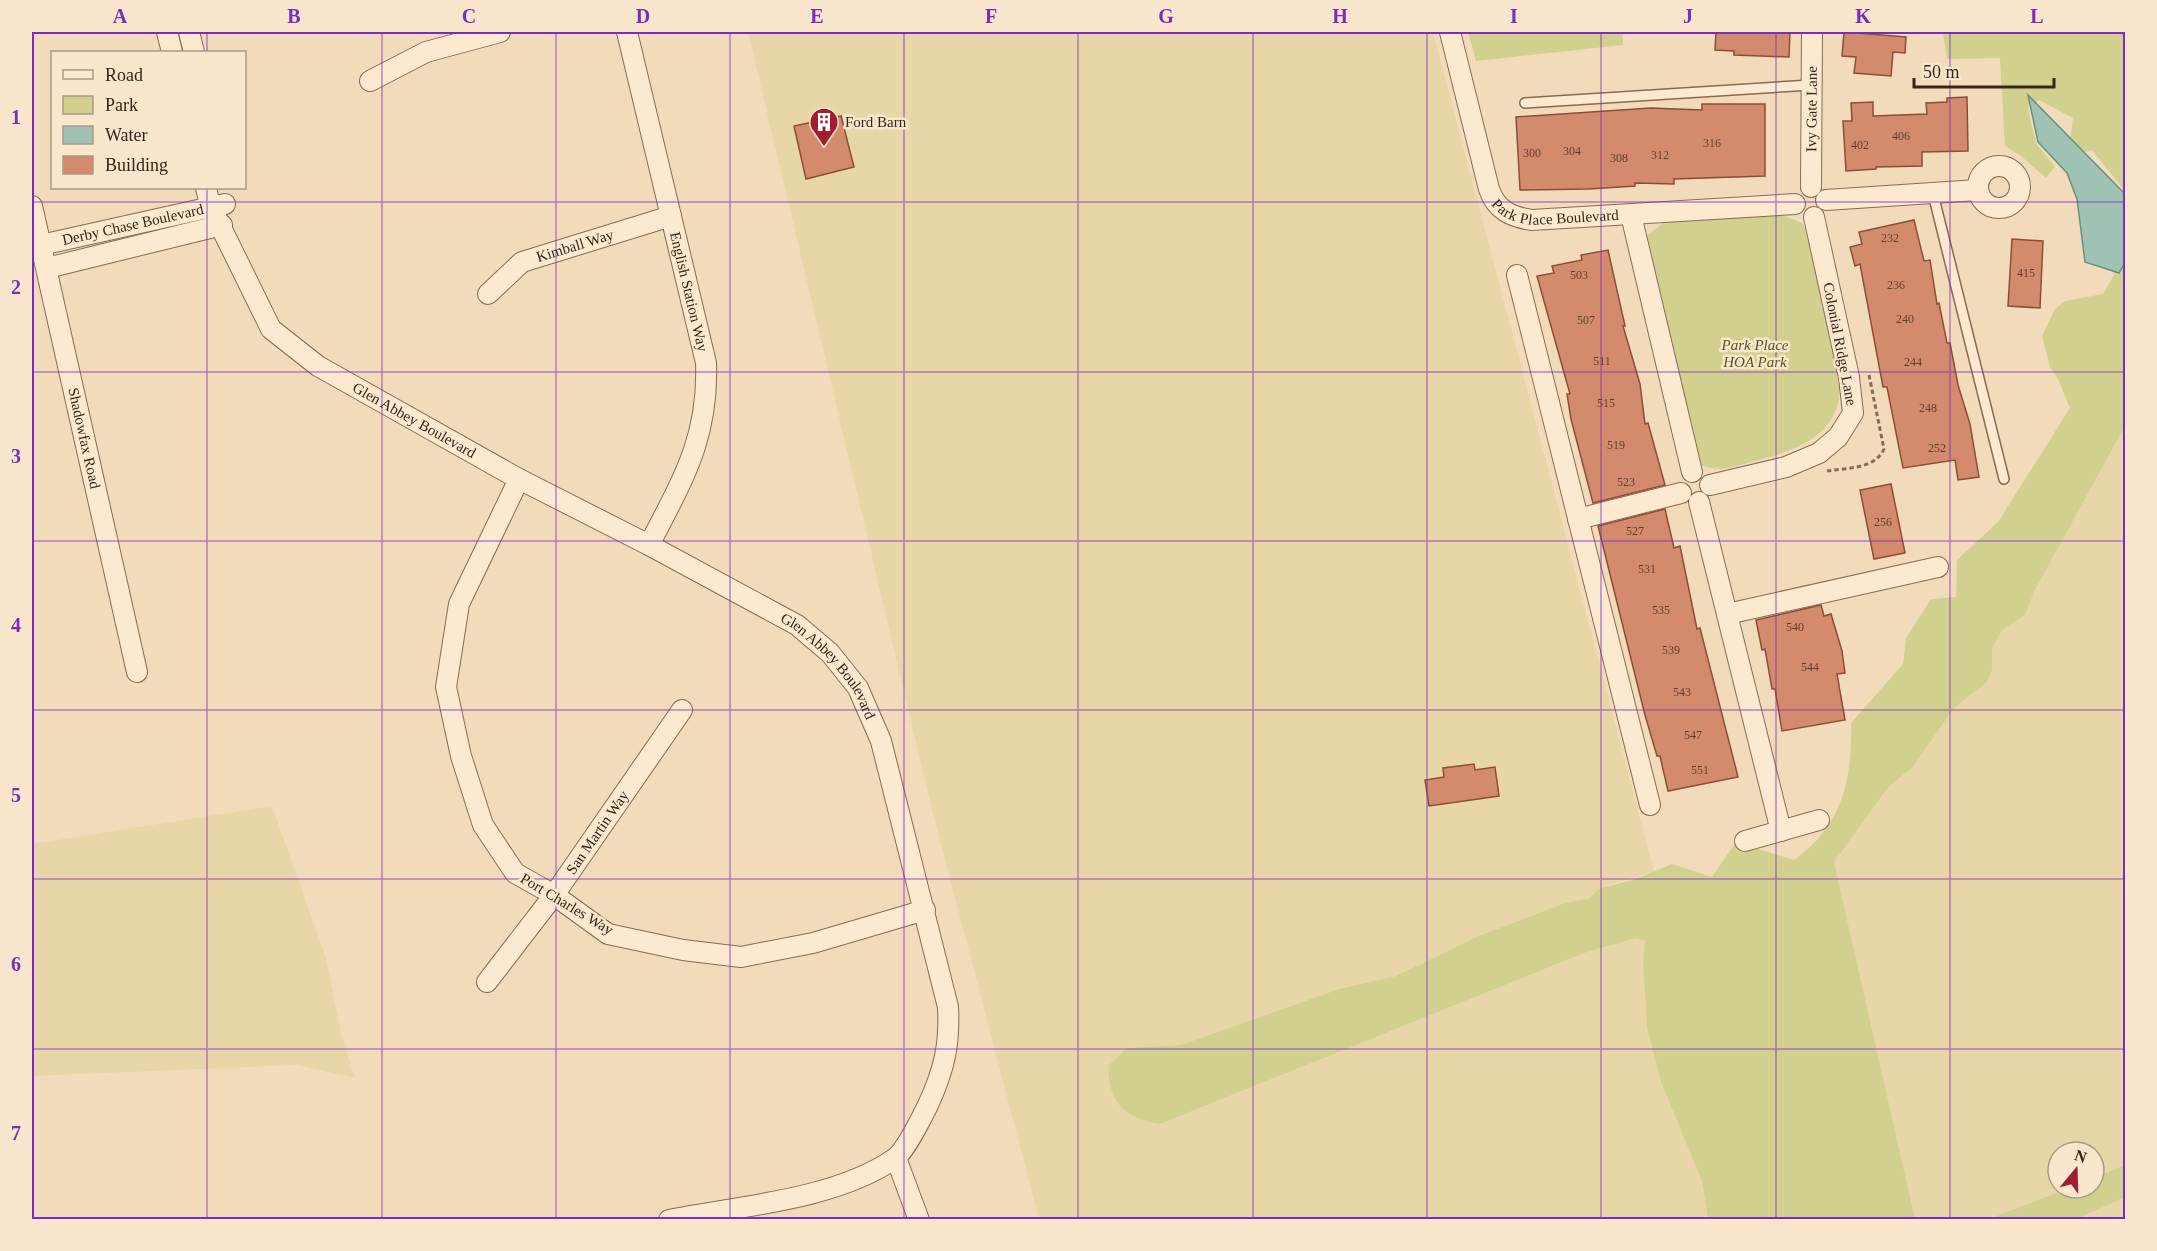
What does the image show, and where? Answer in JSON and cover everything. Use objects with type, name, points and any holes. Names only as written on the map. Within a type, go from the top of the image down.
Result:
[{"type":"street","points":[[167,32],[172,51]]},
{"type":"street","points":[[189,32],[194,51]]},
{"type":"street","points":[[370,81],[426,52],[500,32]]},
{"type":"street","name":"English Station Way","points":[[627,32],[703,342],[707,387],[705,414],[691,464],[649,545]]},
{"type":"street","name":"Park Place Boulevard","points":[[1450,32],[1489,189],[1497,205],[1511,215],[1532,220],[1796,204]]},
{"type":"street","name":"Ivy Gate Lane","points":[[1811,187],[1812,32]]},
{"type":"street","points":[[1811,187],[1822,191],[1826,200],[1822,213],[1814,217],[1800,213],[1796,204],[1800,190],[1811,187]]},
{"type":"street","points":[[1826,200],[1978,190]]},
{"type":"street","points":[[216,196],[222,225]]},
{"type":"street","name":"Derby Chase Boulevard","points":[[41,245],[216,196]]},
{"type":"street","name":"Shadowfax Road","points":[[32,206],[137,672]]},
{"type":"street","points":[[1631,215],[1692,472]]},
{"type":"street","name":"Kimball Way","points":[[488,294],[522,262],[671,216]]},
{"type":"street","name":"Colonial Ridge Lane","points":[[1710,485],[1786,467],[1819,453],[1838,437],[1853,412],[1849,377],[1814,217]]},
{"type":"street","name":"Derby Chase Boulevard","points":[[47,268],[222,225]]},
{"type":"street","name":"Glen Abbey Boulevard","points":[[222,225],[244,279],[271,329],[318,366],[519,479],[649,545],[797,625],[830,653],[858,688],[881,741],[948,1007],[947,1051],[937,1085],[922,1116],[896,1158]]},
{"type":"street","points":[[1517,275],[1650,805]]},
{"type":"street","points":[[1692,472],[1705,475],[1710,485],[1706,498],[1699,502],[1687,501],[1681,493],[1682,479],[1692,472]]},
{"type":"street","name":"Port Charles Way","points":[[519,479],[459,604],[446,687],[461,756],[483,825],[515,873],[554,895],[608,933],[683,950],[741,957],[813,943],[925,910]]},
{"type":"street","points":[[1578,519],[1681,493]]},
{"type":"street","points":[[1699,502],[1781,831]]},
{"type":"street","points":[[1726,614],[1938,567]]},
{"type":"street","name":"San Martin Way","points":[[487,982],[554,895],[682,710]]},
{"type":"street","points":[[1745,841],[1819,820]]},
{"type":"street","points":[[669,1220],[834,1189],[896,1158],[919,1220]]},
{"type":"lane","points":[[1525,103],[1811,85]]},
{"type":"lane","points":[[1933,194],[2004,479]]},
{"type":"path","points":[[1816,473],[1871,464],[1879,459],[1884,449],[1869,373]]},
{"type":"shaded area","points":[[748,32],[1433,32],[1654,871],[1598,889],[1590,898],[1562,904],[1479,936],[1396,976],[1339,989],[1181,1045],[1127,1048],[1160,1124],[1584,953],[1636,938],[1645,941],[1643,962],[1647,1028],[1661,1082],[1702,1181],[1708,1219],[1039,1219],[931,806]]},
{"type":"shaded area","points":[[2125,426],[2125,1165],[2106,1173],[2106,1140],[2046,1140],[2046,1197],[1989,1219],[1915,1219],[1834,862],[1889,786],[1912,768],[1954,708],[1987,682],[1992,670],[1991,648],[2002,630],[2025,615],[2035,590]]},
{"type":"shaded area","points":[[272,806],[326,958],[341,1034],[355,1078],[297,1065],[32,1076],[32,844]]},
{"type":"shaded area","points":[[2125,1197],[2125,1219],[2077,1219]]},
{"type":"green space","points":[[1468,32],[1623,32],[1623,45],[1476,61]]},
{"type":"green space","points":[[1943,32],[2125,32],[2125,191],[2092,150],[2077,154],[2069,147],[2073,118],[2039,100],[2029,106],[2028,110],[2036,143],[2055,167],[2046,178],[2021,156],[2005,146],[2000,58],[1947,59]]},
{"type":"green space","name":"Park Place HOA Park","points":[[1778,213],[1802,223],[1805,228],[1839,366],[1840,388],[1837,406],[1831,420],[1821,432],[1808,442],[1792,449],[1734,467],[1721,469],[1701,465],[1647,236],[1663,223]]},
{"type":"green space","points":[[2125,256],[2125,426],[2035,590],[2025,615],[2002,630],[1992,648],[1992,670],[1987,682],[1954,708],[1912,768],[1889,786],[1834,862],[1915,1219],[1708,1219],[1702,1181],[1661,1082],[1647,1028],[1643,962],[1645,941],[1636,938],[1584,953],[1160,1124],[1128,1113],[1115,1099],[1111,1089],[1108,1066],[1127,1048],[1181,1045],[1339,989],[1396,976],[1479,936],[1562,904],[1590,898],[1598,889],[1633,880],[1672,864],[1712,877],[1736,842],[1794,860],[1811,846],[1824,832],[1841,800],[1849,764],[1851,723],[1903,664],[1906,638],[1931,599],[1956,597],[1957,560],[1998,522],[2070,408],[2058,379],[2050,367],[2042,336],[2055,309],[2065,301],[2103,294]]},
{"type":"green space","points":[[2125,1165],[2125,1197],[2077,1219],[1989,1219],[2046,1197],[2046,1200],[2106,1200],[2106,1173]]},
{"type":"water","points":[[2028,95],[2125,194],[2125,262],[2119,273],[2085,262],[2077,199],[2067,173],[2038,142]]},
{"type":"building","points":[[1716,32],[1790,32],[1789,57],[1734,55],[1734,51],[1715,50]]},
{"type":"building","points":[[1844,32],[1906,37],[1905,53],[1893,52],[1891,76],[1854,73],[1856,57],[1842,56]]},
{"type":"building","points":[[1967,97],[1968,151],[1922,152],[1922,166],[1876,167],[1876,169],[1846,171],[1843,121],[1852,121],[1851,103],[1873,102],[1873,116],[1927,114],[1926,103],[1947,102],[1947,98]]},
{"type":"building","points":[[1702,104],[1765,104],[1765,176],[1674,179],[1674,184],[1635,183],[1635,186],[1589,189],[1520,190],[1516,117],[1651,108],[1702,110]]},
{"type":"building","name":"Ford Barn","points":[[841,116],[854,167],[806,179],[794,126]]},
{"type":"building","points":[[1914,220],[1924,261],[1930,260],[1937,304],[1939,303],[1947,343],[1950,343],[1958,385],[1970,424],[1979,477],[1958,480],[1955,460],[1903,468],[1887,387],[1883,387],[1860,264],[1855,266],[1850,247],[1862,244],[1859,232]]},
{"type":"building","points":[[2012,239],[2043,241],[2040,308],[2008,306]]},
{"type":"building","points":[[1608,250],[1625,326],[1623,326],[1640,384],[1645,424],[1648,423],[1665,485],[1593,503],[1571,419],[1567,394],[1570,394],[1537,276],[1554,273],[1552,266],[1582,260],[1581,255]]},
{"type":"building","points":[[1891,484],[1905,553],[1874,559],[1860,490]]},
{"type":"building","points":[[1665,509],[1674,548],[1680,546],[1697,629],[1700,628],[1738,777],[1668,791],[1660,756],[1657,756],[1645,715],[1598,526]]},
{"type":"building","points":[[1821,605],[1824,616],[1831,614],[1842,651],[1845,673],[1837,674],[1845,720],[1782,731],[1775,689],[1772,689],[1765,649],[1762,650],[1756,620]]},
{"type":"building","points":[[1474,764],[1475,770],[1495,767],[1499,796],[1429,806],[1425,780],[1444,777],[1443,768]]},
{"type":"place","name":"Ford Barn","points":[[824,148]]}]
